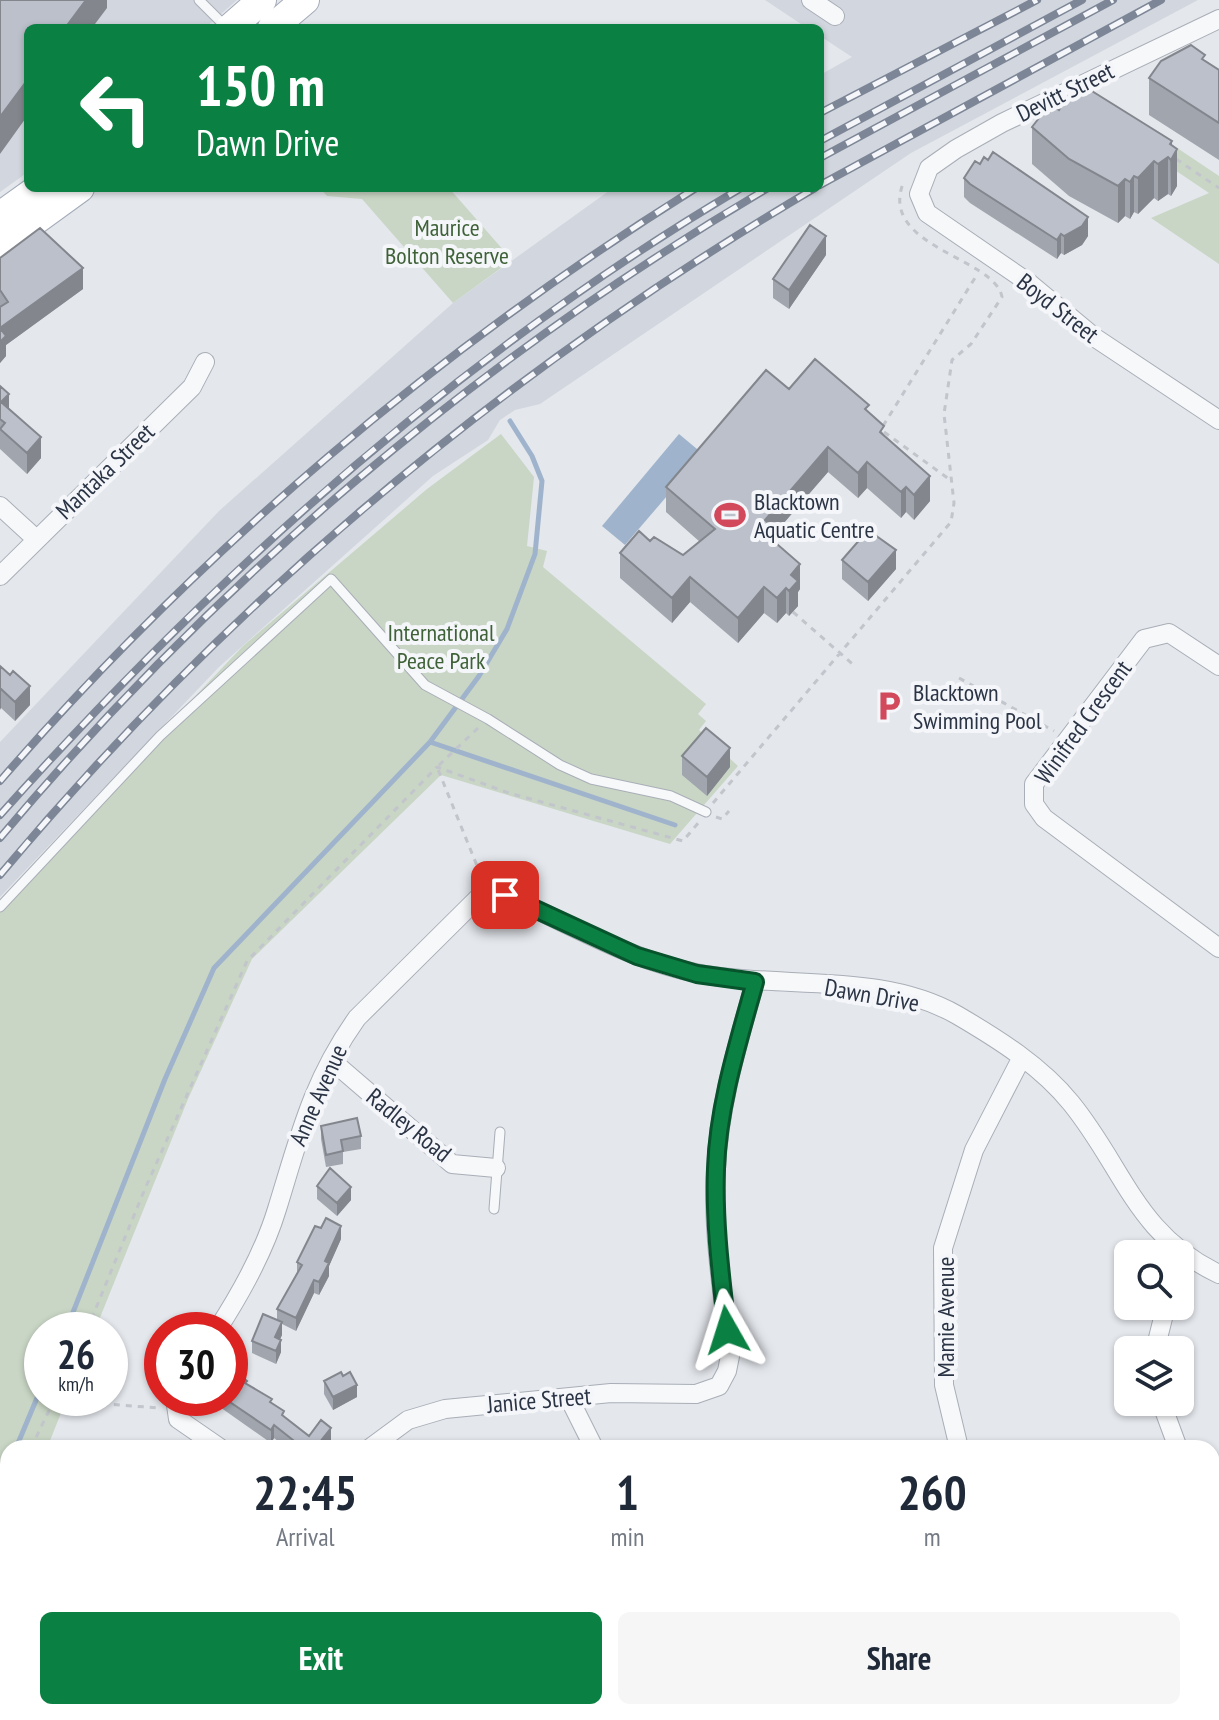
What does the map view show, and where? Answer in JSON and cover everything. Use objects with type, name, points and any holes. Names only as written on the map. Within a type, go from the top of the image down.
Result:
[{"type":"main road","points":[[233,24],[262,0]]},
{"type":"main road","points":[[277,24],[305,0]]},
{"type":"main road","points":[[0,216],[33,192]]},
{"type":"main road","points":[[0,246],[74,192]]},
{"type":"street","points":[[811,0],[835,16]]},
{"type":"street","name":"Devitt Street","points":[[922,181],[938,162],[1002,123],[1219,19]]},
{"type":"street","name":"Boyd Street","points":[[922,181],[919,194],[927,213],[1029,283],[1094,337],[1219,420]]},
{"type":"street","name":"Mantaka Street","points":[[0,576],[35,538],[192,387],[205,362]]},
{"type":"street","points":[[0,506],[35,538]]},
{"type":"street","name":"Winifred Crescent","points":[[1219,666],[1169,633],[1144,639],[1034,784],[1034,804],[1044,818],[1219,948]]},
{"type":"street","name":"Dawn Drive","points":[[483,895],[505,895],[637,956],[697,974],[755,982],[853,987],[918,999],[954,1013],[1048,1077],[1072,1104],[1147,1219],[1170,1240]]},
{"type":"street","name":"Anne Avenue","points":[[227,1312],[264,1243],[300,1126],[331,1060],[357,1018],[483,895]]},
{"type":"street","name":"Janice Street","points":[[381,1440],[408,1420],[445,1409],[611,1393],[696,1394],[719,1386],[730,1356],[715,1222],[716,1166],[726,1091],[755,982]]},
{"type":"street","name":"Mamie Avenue","points":[[957,1440],[944,1385],[943,1248],[974,1150],[1022,1057]]},
{"type":"street","name":"Radley Road","points":[[331,1060],[452,1164],[496,1168]]},
{"type":"street","name":"Dawn Drive","points":[[1194,1260],[1219,1274]]},
{"type":"street","points":[[569,1398],[590,1440]]},
{"type":"street","points":[[181,1416],[185,1425],[208,1440]]},
{"type":"street","points":[[1166,1416],[1175,1440]]},
{"type":"lane","points":[[199,0],[224,24]]},
{"type":"lane","points":[[0,907],[160,736],[331,579],[425,685],[488,719],[560,765],[591,779],[671,796],[706,812]]},
{"type":"lane","points":[[494,1209],[500,1132]]},
{"type":"path","points":[[1168,153],[1219,188]]},
{"type":"path","points":[[437,767],[509,793],[683,841],[951,522],[954,503],[944,414],[952,360],[971,344],[1002,297],[995,284],[978,273],[881,430],[951,480]]},
{"type":"path","points":[[793,612],[856,667]]},
{"type":"path","points":[[959,678],[1068,738]]},
{"type":"path","points":[[94,1312],[144,1191],[247,961],[488,719]]},
{"type":"path","points":[[437,767],[483,895]]},
{"type":"path","points":[[35,1440],[46,1416]]},
{"type":"shaded area","points":[[0,0],[237,0],[210,24],[24,24],[24,175],[0,192]]},
{"type":"shaded area","points":[[765,0],[1198,0],[911,153],[540,404],[515,410],[500,420],[488,440],[433,476],[219,667],[0,897],[0,742],[219,511],[453,303],[607,192],[824,192],[824,73],[852,57],[824,39],[824,24],[801,24]]},
{"type":"green space","points":[[1104,99],[1219,176],[1219,264],[1151,218],[1209,193],[1084,109]]},
{"type":"green space","name":"Maurice Bolton Reserve","points":[[324,192],[452,192],[512,260],[453,303],[362,199],[327,196]]},
{"type":"green space","name":"International Peace Park","points":[[501,434],[534,477],[527,546],[547,551],[543,567],[706,704],[698,714],[706,721],[699,730],[738,766],[670,844],[441,775],[252,959],[188,1099],[102,1312],[24,1312],[24,1416],[60,1416],[50,1440],[0,1440],[0,901],[243,646],[427,489]]},
{"type":"water","points":[[679,434],[703,454],[625,545],[602,526]]},
{"type":"building","points":[[0,0],[86,0],[68,24],[24,24],[24,84],[0,117]]},
{"type":"building","points":[[1191,45],[1205,55],[1202,59],[1219,70],[1219,123],[1149,78],[1161,61]]},
{"type":"building","points":[[1087,88],[1172,141],[1170,144],[1177,149],[1171,160],[1168,157],[1158,164],[1154,161],[1138,178],[1134,176],[1130,182],[1125,179],[1118,186],[1069,159],[1032,127],[1050,104],[1059,110],[1068,96],[1072,99],[1079,90]]},
{"type":"building","points":[[993,152],[1088,217],[1082,226],[1064,236],[1061,234],[1057,240],[970,184],[964,178],[975,161],[980,164],[984,157],[988,160]]},
{"type":"building","points":[[810,225],[826,236],[789,290],[773,279]]},
{"type":"building","points":[[40,228],[83,268],[0,328],[0,307],[8,302],[0,290],[0,258]]},
{"type":"building","points":[[0,328],[6,336],[0,342]]},
{"type":"building","name":"Blacktown Aquatic Centre","points":[[815,359],[869,405],[865,409],[884,426],[880,432],[930,476],[914,495],[906,487],[901,492],[867,462],[858,473],[828,447],[765,520],[776,531],[770,538],[800,564],[791,575],[798,581],[789,591],[786,588],[777,598],[764,587],[738,618],[690,577],[672,598],[620,553],[639,531],[650,541],[654,537],[683,555],[715,529],[666,487],[766,370],[789,389]]},
{"type":"building","points":[[0,386],[9,394],[1,402],[41,437],[27,453],[0,429],[5,423],[0,419]]},
{"type":"building","points":[[868,530],[896,550],[868,582],[842,560]]},
{"type":"building","points":[[0,666],[10,675],[13,671],[30,686],[15,702],[0,691]]},
{"type":"building","points":[[706,728],[730,748],[707,777],[682,756]]},
{"type":"building","points":[[357,1118],[361,1136],[341,1140],[343,1151],[326,1155],[321,1126]]},
{"type":"building","points":[[330,1168],[351,1187],[337,1203],[317,1186]]},
{"type":"building","points":[[326,1218],[341,1226],[325,1261],[329,1263],[319,1282],[314,1280],[296,1318],[277,1309],[302,1265],[297,1262],[315,1226],[321,1228]]},
{"type":"building","points":[[263,1314],[282,1322],[275,1337],[281,1340],[276,1351],[252,1341]]},
{"type":"building","points":[[341,1372],[343,1376],[350,1372],[357,1385],[333,1397],[324,1381]]},
{"type":"building","points":[[248,1385],[272,1399],[270,1402],[284,1411],[282,1415],[309,1436],[321,1420],[331,1428],[321,1440],[293,1440],[274,1425],[271,1430],[248,1414]]},
{"type":"waterway","points":[[73,1312],[165,1079],[214,968],[430,742],[479,676],[507,629],[535,554],[542,481],[532,456],[510,421]]},
{"type":"waterway","points":[[430,742],[675,825]]},
{"type":"waterway","points":[[19,1440],[29,1416]]},
{"type":"railway","points":[[824,111],[1037,0]]},
{"type":"railway","points":[[824,139],[1082,0]]},
{"type":"railway","points":[[824,156],[1113,0]]},
{"type":"railway","points":[[824,183],[1161,0]]},
{"type":"railway","points":[[0,781],[157,614],[240,534],[326,458],[415,385],[507,316],[600,250],[690,192]]},
{"type":"railway","points":[[0,815],[167,638],[346,473],[537,322],[637,253],[735,192]]},
{"type":"railway","points":[[0,838],[83,743],[170,652],[261,564],[356,480],[556,325],[661,254],[762,192]]},
{"type":"railway","points":[[0,875],[88,774],[181,677],[277,585],[378,497],[482,413],[590,333],[701,258],[808,192]]},
{"type":"place","name":"Blacktown Aquatic Centre","points":[[730,515]]},
{"type":"place","name":"Blacktown Swimming Pool","points":[[889,706]]},
{"type":"route","points":[[505,895],[637,956],[697,974],[755,982],[726,1091],[716,1166],[715,1222],[727,1330]]}]
